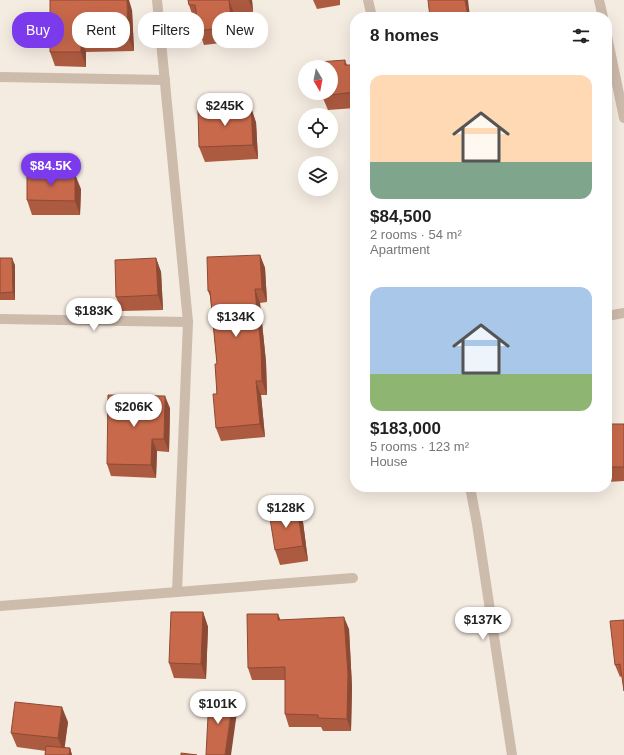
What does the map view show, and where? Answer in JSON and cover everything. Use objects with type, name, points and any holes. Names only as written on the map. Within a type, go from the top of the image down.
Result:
[{"type":"street","points":[[157,0],[188,322],[177,592]]},
{"type":"street","points":[[368,0],[371,12]]},
{"type":"street","points":[[599,0],[602,12]]},
{"type":"street","points":[[612,60],[624,118]]},
{"type":"street","points":[[0,77],[165,80]]},
{"type":"street","points":[[612,315],[624,313]]},
{"type":"street","points":[[0,319],[188,322]]},
{"type":"street","points":[[471,492],[512,755]]},
{"type":"street","points":[[0,606],[353,578]]},
{"type":"building","points":[[50,0],[127,0],[127,12],[72,12],[72,48],[81,48],[81,52],[50,52],[50,48],[64,48],[64,12],[50,12]]},
{"type":"building","points":[[188,0],[229,0],[230,12],[212,12],[212,29],[204,30],[204,12],[196,12],[195,5],[189,5]]},
{"type":"building","points":[[428,0],[465,0],[467,12],[429,12]]},
{"type":"building","points":[[345,60],[345,65],[350,65],[350,93],[338,94],[338,61]]},
{"type":"building","points":[[251,107],[253,145],[199,147],[198,110]]},
{"type":"building","points":[[27,173],[75,174],[75,201],[27,200]]},
{"type":"building","points":[[260,255],[262,289],[255,289],[261,348],[262,381],[256,381],[260,424],[216,428],[213,394],[217,394],[215,364],[217,364],[210,291],[208,291],[207,257]]},
{"type":"building","points":[[0,258],[12,258],[13,292],[0,293]]},
{"type":"building","points":[[156,258],[158,295],[116,297],[115,260]]},
{"type":"building","points":[[108,395],[165,396],[164,439],[152,439],[151,465],[107,464]]},
{"type":"building","points":[[612,424],[624,424],[624,467],[612,467]]},
{"type":"building","points":[[297,508],[303,546],[275,550],[269,512]]},
{"type":"building","points":[[171,612],[203,612],[201,664],[169,663]]},
{"type":"building","points":[[247,614],[278,614],[278,620],[344,617],[348,674],[347,719],[318,718],[318,715],[285,714],[285,667],[248,668]]},
{"type":"building","points":[[624,620],[624,691],[620,664],[615,665],[610,621]]},
{"type":"building","points":[[209,697],[233,699],[225,755],[206,755]]},
{"type":"building","points":[[15,702],[62,707],[58,738],[11,733]]},
{"type":"building","points":[[46,746],[70,748],[69,755],[45,755]]},
{"type":"building","points":[[181,753],[197,755],[181,755]]}]
